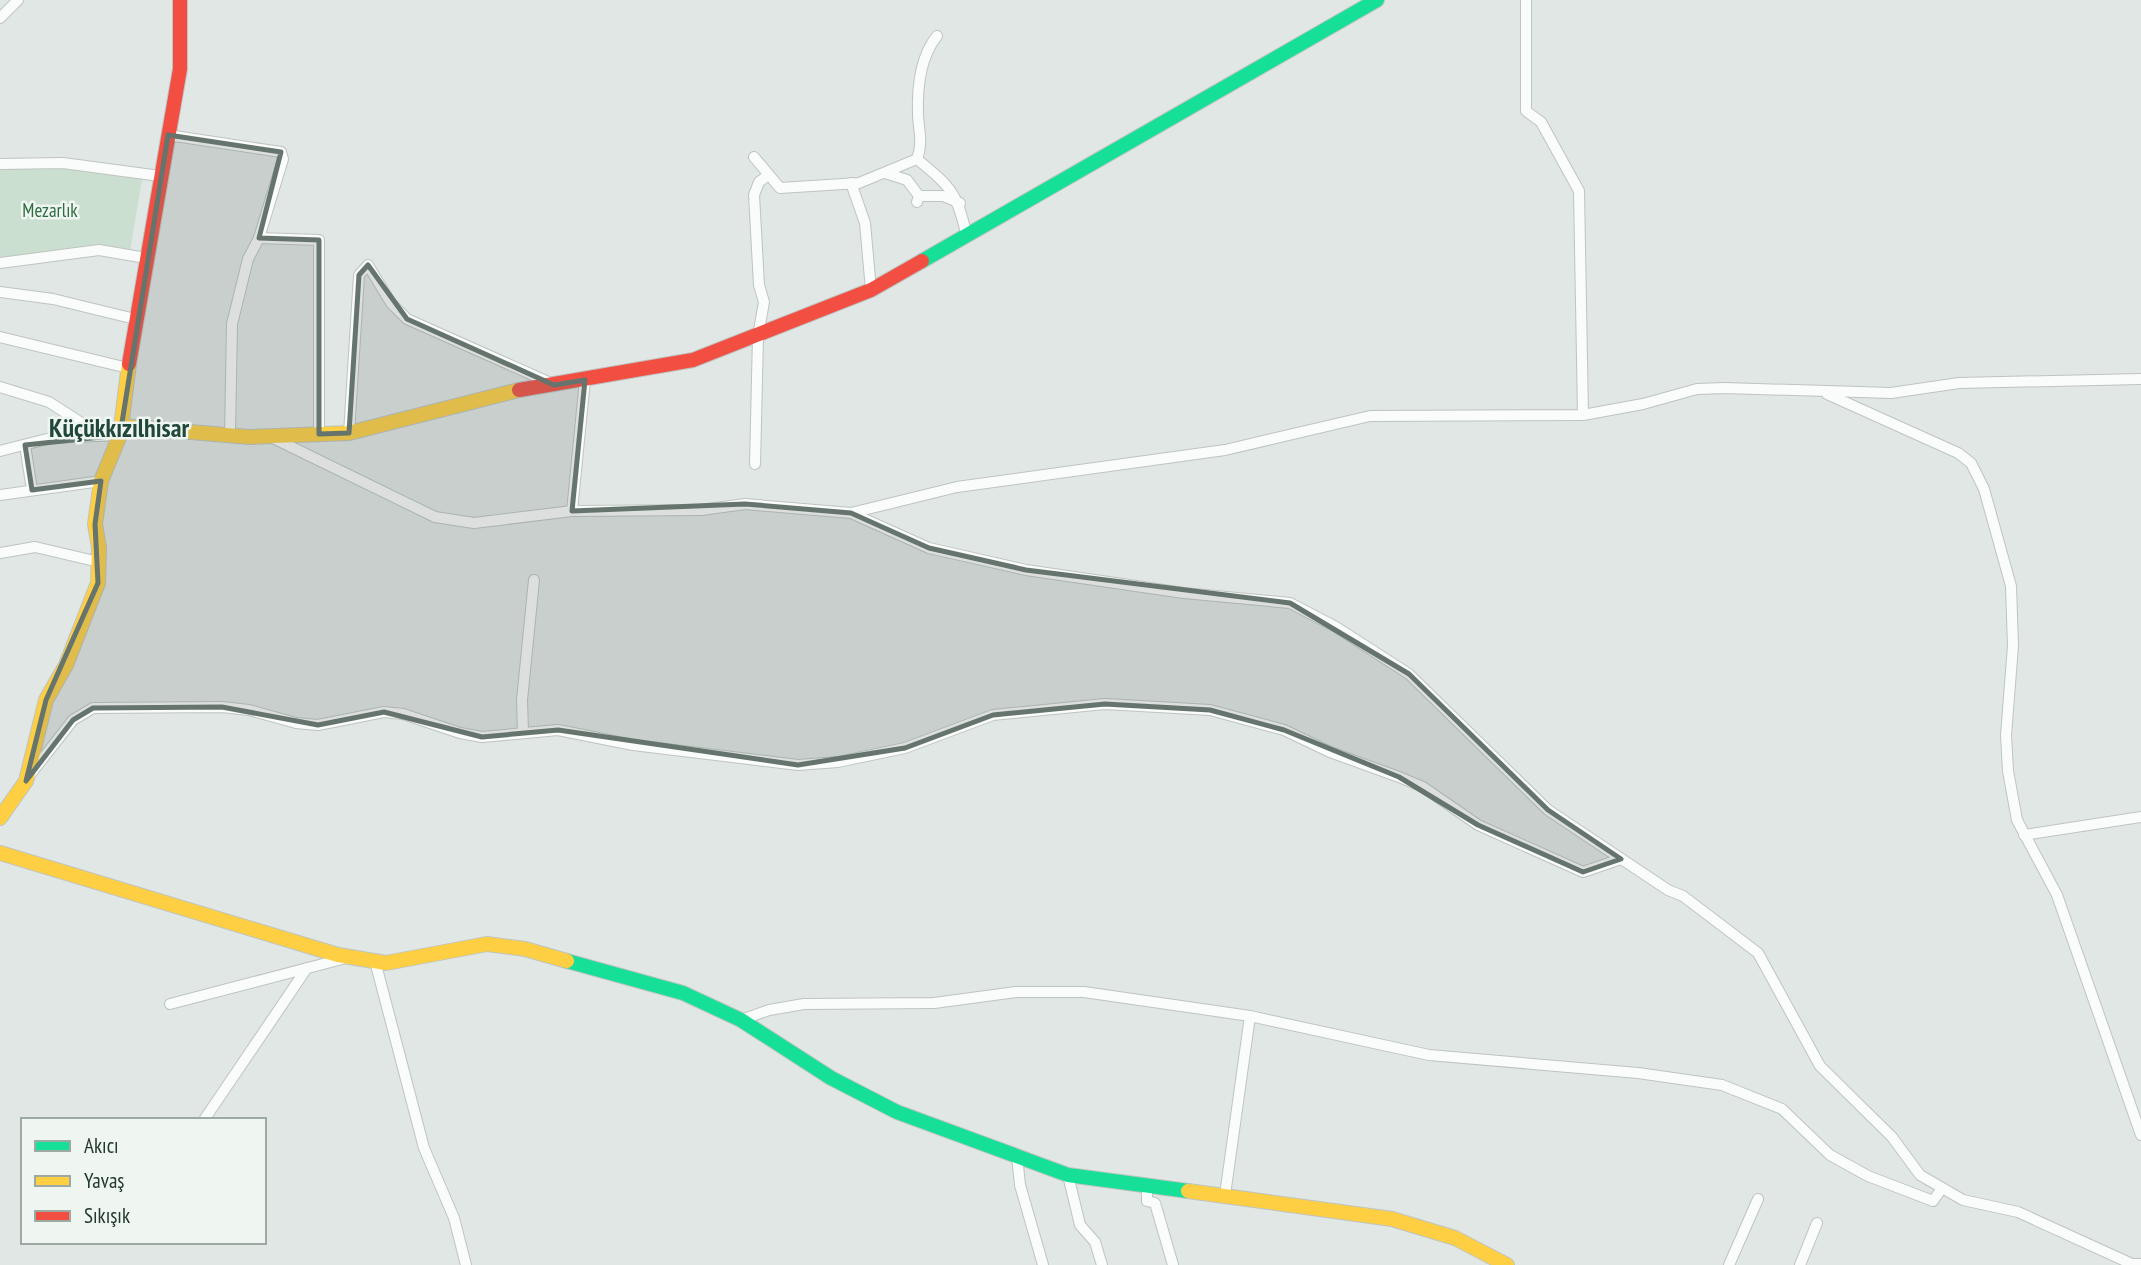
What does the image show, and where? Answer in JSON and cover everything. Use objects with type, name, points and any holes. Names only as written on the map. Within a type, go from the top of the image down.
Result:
[{"type":"street","points":[[0,18],[18,0]]},
{"type":"street","points":[[26,781],[46,700],[82,626],[98,583],[95,524],[101,481],[120,430],[135,319],[180,69],[180,0]]},
{"type":"street","points":[[0,451],[51,438],[100,435],[120,430],[268,436],[349,433],[516,391],[693,360],[758,337],[871,290],[1377,0]]},
{"type":"street","points":[[1526,0],[1526,111],[1541,122],[1579,191],[1583,415]]},
{"type":"street","points":[[754,157],[767,176],[780,188],[851,184],[917,159],[921,147],[918,104],[923,61],[937,36]]},
{"type":"street","points":[[168,135],[281,152],[283,159],[258,238],[248,259],[232,324],[230,435]]},
{"type":"street","points":[[917,159],[949,186],[960,204],[967,237]]},
{"type":"street","points":[[0,164],[63,163],[160,176]]},
{"type":"street","points":[[885,173],[907,180],[918,199],[943,196],[960,204]]},
{"type":"street","points":[[755,464],[758,337],[764,302],[759,285],[754,195],[759,182],[767,176]]},
{"type":"street","points":[[851,184],[865,223],[871,290]]},
{"type":"street","points":[[258,238],[319,240],[319,434]]},
{"type":"street","points":[[0,263],[99,250],[146,258]]},
{"type":"street","points":[[349,433],[359,275],[368,265],[391,303],[407,319],[554,384]]},
{"type":"street","points":[[0,292],[53,299],[135,319]]},
{"type":"street","points":[[0,337],[128,368]]},
{"type":"street","points":[[268,436],[435,517],[474,523],[572,511],[701,510],[745,504],[851,513],[957,487],[1224,450],[1370,416],[1583,415],[1643,404],[1697,389],[1891,393],[1959,383],[2141,379]]},
{"type":"street","points":[[572,511],[584,380]]},
{"type":"street","points":[[0,387],[49,402],[100,435]]},
{"type":"street","points":[[1825,393],[1958,453],[1971,463],[1984,489],[2011,586],[2013,646],[2006,735],[2008,771],[2017,820],[2057,895],[2141,1135]]},
{"type":"street","points":[[25,445],[32,490]]},
{"type":"street","points":[[0,495],[101,481]]},
{"type":"street","points":[[851,513],[929,548],[1027,570],[1184,593],[1290,603],[1336,627],[1409,674],[1548,810],[1668,890],[1683,896],[1758,953],[1819,1066],[1892,1136],[1920,1175],[1963,1200],[2018,1212],[2132,1264],[2141,1264]]},
{"type":"street","points":[[0,553],[35,547],[99,562]]},
{"type":"street","points":[[523,733],[522,700],[534,580]]},
{"type":"street","points":[[0,818],[73,720],[93,708],[222,706],[249,710],[296,723],[318,724],[384,712],[403,713],[449,730],[482,737],[558,730],[633,745],[798,765],[838,762],[905,748],[993,715],[1105,705],[1210,709],[1284,730],[1330,752],[1411,782],[1478,825],[1583,872],[1621,859]]},
{"type":"street","points":[[2024,835],[2141,817]]},
{"type":"street","points":[[0,853],[349,957],[386,963],[487,944],[511,946],[683,993],[741,1020],[863,1096],[897,1112],[1068,1175],[1392,1219],[1455,1238],[1507,1265]]},
{"type":"street","points":[[170,1004],[349,957]]},
{"type":"street","points":[[374,961],[424,1148],[454,1219],[466,1265]]},
{"type":"street","points":[[205,1118],[307,968]]},
{"type":"street","points":[[741,1020],[769,1010],[804,1004],[934,1003],[1043,992],[1130,998],[1250,1016],[1429,1055],[1638,1073],[1722,1085],[1782,1109],[1830,1155],[1867,1176],[1933,1201],[1942,1188]]},
{"type":"street","points":[[1225,1195],[1250,1016]]},
{"type":"street","points":[[1017,1156],[1020,1185],[1043,1265]]},
{"type":"street","points":[[1068,1175],[1080,1225],[1096,1242],[1102,1265]]},
{"type":"street","points":[[1147,1185],[1147,1201],[1155,1203],[1173,1265]]},
{"type":"street","points":[[1729,1265],[1758,1199]]},
{"type":"street","points":[[1800,1265],[1818,1223]]},
{"type":"highlighted area","points":[[168,135],[281,152],[259,238],[319,240],[319,434],[349,433],[359,275],[368,265],[407,319],[554,385],[585,380],[572,511],[745,504],[851,513],[929,548],[1026,570],[1290,603],[1409,674],[1548,810],[1621,859],[1583,872],[1478,825],[1399,777],[1284,730],[1210,710],[1105,704],[993,715],[905,748],[798,765],[558,730],[482,737],[384,712],[318,725],[222,707],[93,708],[73,720],[26,781],[46,700],[98,583],[95,524],[101,481],[32,490],[25,445],[120,435]]},
{"type":"green space","name":"Mezarlık","points":[[66,166],[143,174],[130,251],[0,260],[0,167]]},
{"type":"traffic: fast","points":[[922,261],[1377,0]]},
{"type":"traffic: fast","points":[[567,961],[683,993],[741,1020],[831,1078],[897,1112],[1068,1175],[1188,1191]]},
{"type":"traffic: slow","points":[[0,818],[26,781],[46,700],[66,665],[98,583],[99,548],[95,524],[101,481],[120,435],[129,364]]},
{"type":"traffic: slow","points":[[121,426],[249,437],[349,433],[519,390]]},
{"type":"traffic: slow","points":[[0,853],[338,955],[386,963],[487,944],[525,949],[567,961]]},
{"type":"traffic: slow","points":[[1188,1191],[1392,1219],[1455,1238],[1507,1265]]},
{"type":"traffic: jam","points":[[129,364],[180,69],[180,0]]},
{"type":"traffic: jam","points":[[519,390],[693,360],[871,290],[922,261]]},
{"type":"district","name":"Küçükkızılhisar","points":[[119,428]]}]
